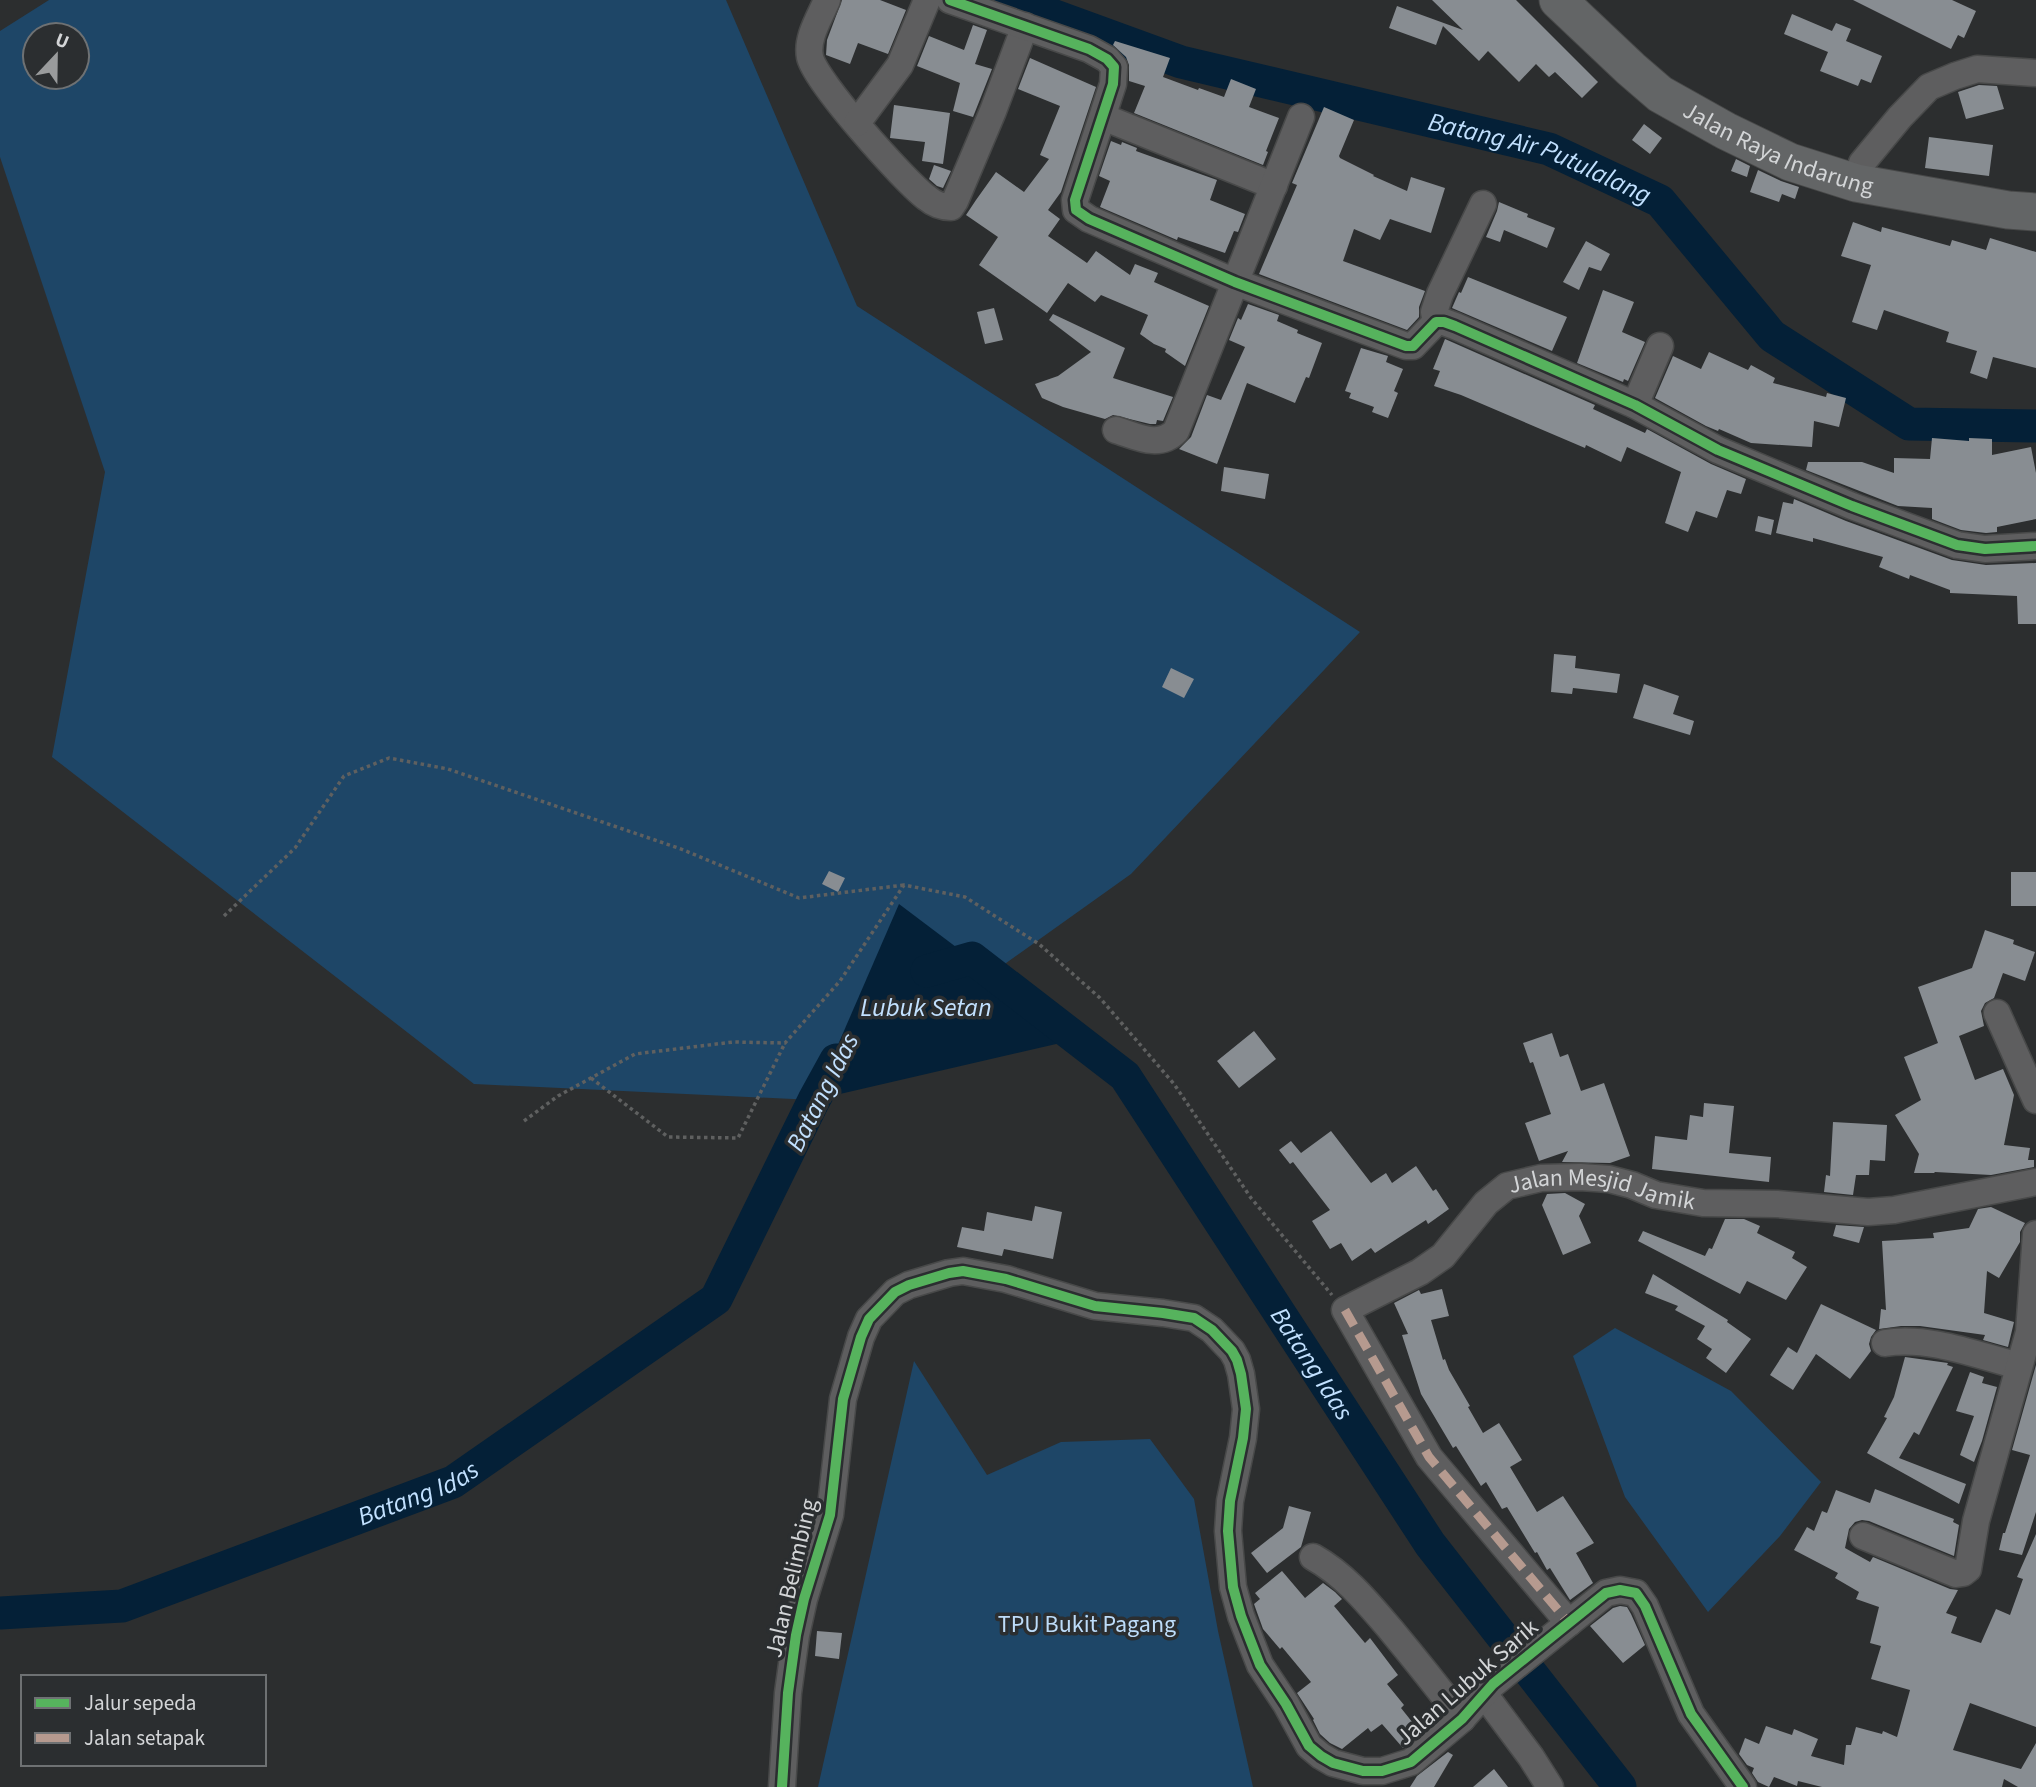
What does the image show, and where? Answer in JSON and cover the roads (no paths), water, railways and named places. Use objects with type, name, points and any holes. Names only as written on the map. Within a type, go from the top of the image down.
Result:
[{"type":"highway","name":"Jalan Raya Indarung","points":[[1579,4],[1631,69],[1660,94],[1726,131],[1790,162],[1859,173],[2008,210],[2036,212]]},
{"type":"highway","name":"Jalan Raya Indarung","points":[[1859,173],[1910,174],[2036,190]]},
{"type":"street","points":[[827,0],[810,41],[811,60],[833,95],[889,160],[926,198],[942,207],[951,207],[993,111],[1025,26]]},
{"type":"street","points":[[857,123],[900,65],[927,0]]},
{"type":"street","points":[[950,0],[1089,48],[1107,59],[1114,67],[1103,117],[1075,200],[1076,210],[1089,219],[1235,282],[1406,346],[1413,346],[1436,322],[1455,326],[1635,405],[1718,450],[1852,506],[1957,545],[1985,548],[2036,546]]},
{"type":"street","points":[[1859,173],[1900,117],[1929,88],[1977,69],[2036,74]]},
{"type":"street","points":[[1103,117],[1274,186]]},
{"type":"street","points":[[1116,430],[1152,441],[1170,438],[1176,431],[1301,117]]},
{"type":"street","points":[[1436,322],[1434,312],[1440,294],[1483,204]]},
{"type":"street","points":[[1635,405],[1660,346]]},
{"type":"street","points":[[1997,1013],[2036,1100]]},
{"type":"street","name":"Jalan Mesjid Jamik","points":[[1565,1626],[1429,1457],[1345,1310],[1420,1272],[1443,1256],[1486,1203],[1507,1186],[1541,1178],[1609,1179],[1656,1195],[1703,1203],[1777,1204],[1868,1212],[1894,1210],[2036,1182]]},
{"type":"street","points":[[1863,1536],[1956,1574],[1968,1569],[1976,1521],[2029,1332],[2036,1234]]},
{"type":"street","name":"Jalan Lubuk Sarik","points":[[835,1462],[843,1399],[869,1319],[895,1292],[909,1285],[963,1271],[1025,1284],[1095,1307],[1194,1318],[1212,1330],[1232,1350],[1244,1390],[1243,1438],[1230,1501],[1228,1531],[1233,1587],[1241,1616],[1260,1665],[1310,1746],[1321,1756],[1348,1768],[1363,1771],[1382,1771],[1411,1762],[1462,1719],[1489,1689],[1606,1592],[1620,1590],[1636,1593],[1645,1606],[1691,1714],[1743,1787]]},
{"type":"street","points":[[1885,1343],[1914,1341],[2019,1366]]},
{"type":"street","name":"Jalan Belimbing","points":[[782,1787],[788,1693],[796,1635],[804,1599],[830,1515],[835,1462]]},
{"type":"street","points":[[1313,1557],[1334,1569],[1353,1587],[1462,1719]]},
{"type":"street","points":[[1489,1689],[1504,1724],[1531,1757],[1550,1787]]},
{"type":"water","name":"Lubuk Setan","points":[[899,904],[1078,1039],[814,1100]]},
{"type":"waterway","name":"Batang Air Putulalang","points":[[1011,0],[1181,62],[1549,149],[1660,201],[1772,336],[1909,424],[2036,426]]},
{"type":"waterway","name":"Batang Idas","points":[[927,971],[972,958],[1125,1076],[1430,1544],[1620,1787]]},
{"type":"waterway","name":"Batang Idas","points":[[0,1613],[122,1606],[453,1482],[716,1299],[836,1060]]},
{"type":"park label","name":"TPU Bukit Pagang","points":[[1087,1624]]}]
